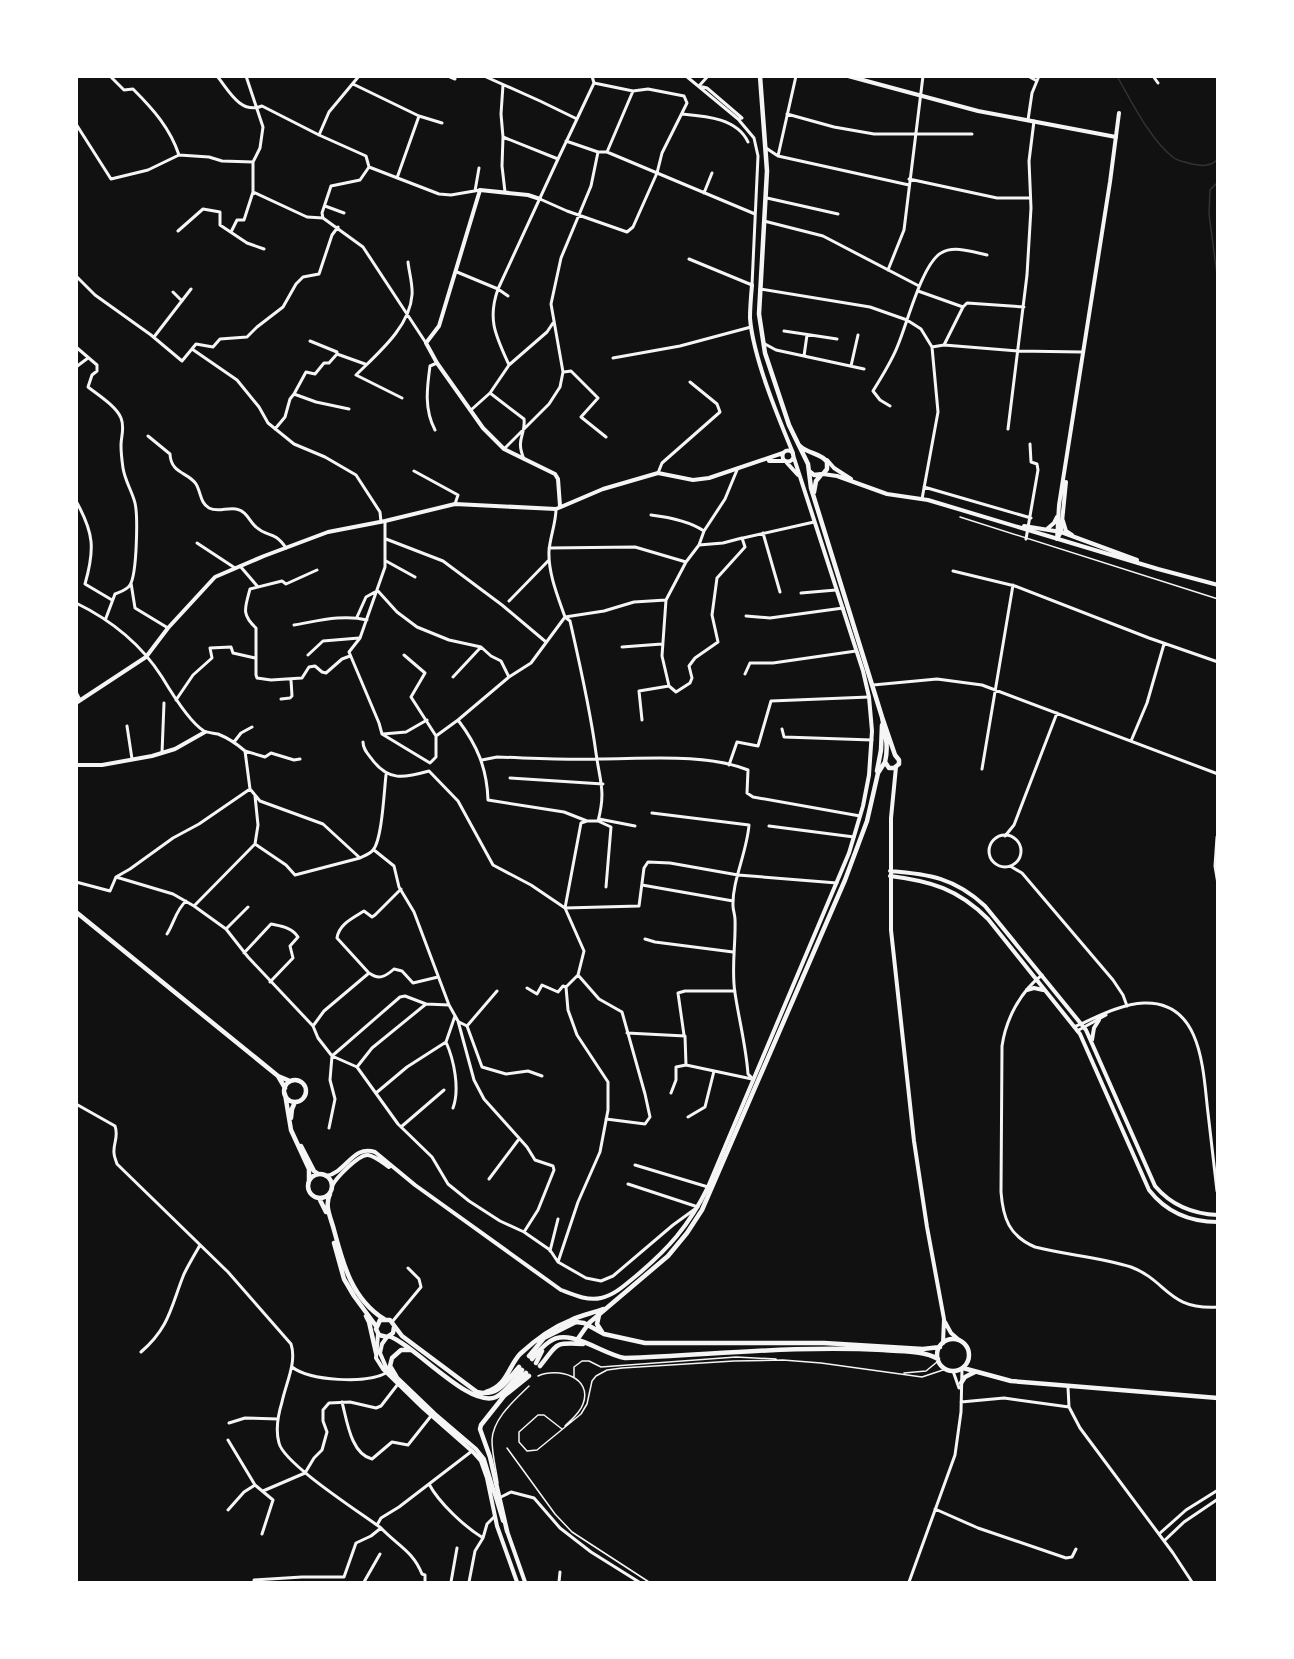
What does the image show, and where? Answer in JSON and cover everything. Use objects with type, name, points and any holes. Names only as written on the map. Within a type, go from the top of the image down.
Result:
[{"type":"highway","points":[[760,76],[766,148],[766,198],[759,323],[762,342],[794,439],[808,464],[814,495],[882,717],[895,755],[899,760],[880,772],[876,782]]},
{"type":"highway","points":[[794,439],[802,448],[826,459],[827,469],[815,485],[814,495]]},
{"type":"highway","points":[[808,464],[811,458],[817,456]]},
{"type":"highway","points":[[809,471],[814,475],[822,475]]},
{"type":"highway","points":[[882,717],[890,766]]},
{"type":"highway","points":[[577,1340],[587,1325],[668,1256],[702,1210],[850,869],[867,821],[876,782],[881,750],[882,717]]},
{"type":"highway","points":[[888,756],[895,755]]},
{"type":"highway","points":[[76,912],[278,1076],[290,1081],[298,1081],[306,1088],[304,1097],[295,1102],[291,1114],[295,1134],[311,1165],[318,1174],[326,1176],[332,1186],[327,1204],[342,1263],[348,1278],[364,1303],[393,1324],[402,1336],[477,1392],[486,1394],[498,1391],[524,1372]]},
{"type":"highway","points":[[278,1076],[285,1088],[291,1130],[309,1169],[309,1192],[319,1198],[325,1209],[344,1278],[369,1322],[376,1353]]},
{"type":"highway","points":[[285,1088],[290,1081]]},
{"type":"highway","points":[[285,1094],[289,1100],[295,1102]]},
{"type":"highway","points":[[309,1181],[318,1174]]},
{"type":"highway","points":[[319,1198],[330,1194]]},
{"type":"highway","points":[[355,1298],[376,1326],[378,1333],[399,1341],[472,1396],[482,1399],[493,1398],[524,1372]]},
{"type":"highway","points":[[477,1392],[489,1392],[499,1385],[510,1372],[519,1355],[563,1323],[610,1305]]},
{"type":"highway","points":[[599,1314],[598,1328],[604,1334]]},
{"type":"highway","points":[[376,1326],[384,1319]]},
{"type":"highway","points":[[534,1361],[544,1338],[576,1322],[604,1334],[645,1343],[923,1349],[941,1345],[950,1339],[959,1340],[968,1348],[969,1360],[981,1372]]},
{"type":"highway","points":[[388,1337],[394,1331],[393,1324]]},
{"type":"highway","points":[[534,1361],[550,1340],[560,1338],[577,1340],[616,1357],[625,1358],[810,1346],[929,1355],[938,1360],[946,1370],[962,1369],[981,1372],[1011,1381],[1218,1398]]},
{"type":"highway","points":[[534,1361],[560,1344],[589,1344]]},
{"type":"highway","points":[[938,1360],[941,1345]]},
{"type":"highway","points":[[396,1376],[390,1366],[390,1361],[395,1354],[404,1350],[415,1352]]},
{"type":"highway","points":[[962,1369],[969,1360]]},
{"type":"highway","points":[[507,1531],[481,1425],[524,1372]]},
{"type":"highway","points":[[960,1383],[967,1375],[981,1372]]},
{"type":"street","points":[[110,76],[124,90],[133,89],[154,112],[171,133],[179,155]]},
{"type":"street","points":[[217,76],[227,93],[243,105],[256,108],[262,106],[366,156],[369,167],[360,180],[331,186],[323,218]]},
{"type":"street","points":[[231,232],[237,220],[244,220],[253,192],[254,162],[260,148],[263,127],[246,76]]},
{"type":"street","points":[[319,135],[329,112],[359,76]]},
{"type":"street","points":[[448,76],[455,78]]},
{"type":"street","points":[[484,76],[577,119]]},
{"type":"street","points":[[509,365],[496,338],[492,318],[493,304],[498,288],[594,83],[592,76]]},
{"type":"street","points":[[326,1176],[334,1174],[368,1150],[375,1152],[561,1290],[586,1299],[604,1297],[622,1287],[666,1250],[682,1232],[698,1207],[855,837],[869,775],[872,740],[869,697],[843,608],[762,367],[751,327],[758,149],[751,132],[686,76]]},
{"type":"street","points":[[699,86],[708,76]]},
{"type":"street","points":[[778,156],[796,76]]},
{"type":"street","points":[[848,76],[978,111],[1116,137]]},
{"type":"street","points":[[888,270],[904,230],[923,76]]},
{"type":"street","points":[[1028,76],[1037,81]]},
{"type":"street","points":[[1028,120],[1032,93],[1039,76]]},
{"type":"street","points":[[1153,76],[1158,83]]},
{"type":"street","points":[[369,167],[439,194],[451,195],[477,191],[528,195],[627,232],[633,227],[657,173],[662,153],[687,103],[684,96],[648,89],[633,91],[594,83]]},
{"type":"street","points":[[353,84],[419,116],[442,123]]},
{"type":"street","points":[[503,85],[502,166],[505,193]]},
{"type":"street","points":[[607,152],[633,91]]},
{"type":"street","points":[[1057,539],[1058,516],[1119,113]]},
{"type":"street","points":[[682,114],[718,119],[739,129],[748,142]]},
{"type":"street","points":[[787,114],[852,131],[874,134],[972,134]]},
{"type":"street","points":[[397,178],[419,116]]},
{"type":"street","points":[[1008,429],[1024,307],[1030,198],[1029,162],[1034,121]]},
{"type":"street","points":[[76,124],[111,179],[148,170],[179,155],[209,157],[222,161],[254,162]]},
{"type":"street","points":[[503,137],[558,159]]},
{"type":"street","points":[[566,141],[598,152],[607,152],[755,214]]},
{"type":"street","points":[[766,148],[778,156],[909,185]]},
{"type":"street","points":[[504,449],[549,404],[560,387],[563,372],[551,304],[555,279],[561,258],[591,186],[598,152]]},
{"type":"street","points":[[426,343],[439,326],[457,272],[477,191],[478,168]]},
{"type":"street","points":[[704,193],[712,173]]},
{"type":"street","points":[[909,179],[997,198],[1030,198]]},
{"type":"street","points":[[253,192],[307,217],[323,218],[363,247],[409,314],[437,363],[483,428],[504,449],[555,474],[558,479],[558,507],[549,548],[549,560],[565,617],[570,621],[591,713],[603,784],[599,820]]},
{"type":"street","points":[[766,198],[838,214]]},
{"type":"street","points":[[325,206],[344,213]]},
{"type":"street","points":[[178,231],[203,209],[220,212],[220,225],[247,243],[264,249]]},
{"type":"street","points":[[764,221],[823,236],[920,286]]},
{"type":"street","points":[[76,276],[95,295],[154,337],[182,361],[196,344],[213,347],[220,339],[247,338],[257,327],[283,307],[296,284],[303,277],[319,274],[332,235],[338,227]]},
{"type":"street","points":[[890,406],[880,400],[873,391],[898,347],[918,291],[930,266],[943,251],[959,249],[987,255]]},
{"type":"street","points":[[689,259],[752,285]]},
{"type":"street","points":[[402,398],[356,375],[387,347],[409,314],[412,294],[408,262]]},
{"type":"street","points":[[457,272],[498,288],[508,296]]},
{"type":"street","points":[[154,337],[191,289]]},
{"type":"street","points":[[760,289],[849,302],[889,313],[921,329],[932,347],[938,412],[922,499]]},
{"type":"street","points":[[918,291],[963,307]]},
{"type":"street","points":[[173,292],[182,301]]},
{"type":"street","points":[[944,345],[967,303],[1024,307]]},
{"type":"street","points":[[471,410],[490,393],[509,365],[547,333],[553,323]]},
{"type":"street","points":[[613,358],[680,346],[751,327]]},
{"type":"street","points":[[784,331],[837,339]]},
{"type":"street","points":[[804,356],[807,335]]},
{"type":"street","points":[[851,366],[858,335]]},
{"type":"street","points":[[310,341],[366,365]]},
{"type":"street","points":[[762,342],[776,350],[864,369]]},
{"type":"street","points":[[932,347],[944,345],[1018,351],[1082,352]]},
{"type":"street","points":[[76,347],[96,365],[97,371],[92,375],[88,387],[117,412],[121,419],[123,470],[137,517],[135,563],[131,584],[135,608],[168,628]]},
{"type":"street","points":[[192,349],[237,380],[259,407],[268,423],[294,444],[325,457],[356,475],[380,512],[386,539],[386,561],[360,638],[349,652],[382,734],[430,763]]},
{"type":"street","points":[[275,429],[285,417],[290,399],[306,372],[315,374],[324,363],[329,363],[337,354]]},
{"type":"street","points":[[76,367],[88,358]]},
{"type":"street","points":[[435,430],[430,421],[426,396],[430,366],[437,363]]},
{"type":"street","points":[[563,372],[571,371],[598,398],[581,417],[606,437]]},
{"type":"street","points":[[658,473],[662,463],[720,412],[717,404],[690,382]]},
{"type":"street","points":[[490,393],[524,419],[519,441],[524,460]]},
{"type":"street","points":[[294,394],[316,402],[349,409]]},
{"type":"street","points":[[784,432],[786,461],[801,481]]},
{"type":"street","points":[[148,436],[170,454],[170,461],[176,469],[195,482],[205,506],[213,510],[240,509],[259,530],[278,537],[285,548]]},
{"type":"street","points":[[1026,539],[1038,470],[1031,462],[1030,444]]},
{"type":"street","points":[[76,692],[78,701],[146,657],[168,628],[215,577],[328,532],[383,522],[455,504],[558,507],[603,489],[658,473],[693,480],[709,478],[738,470],[788,451],[793,454]]},
{"type":"street","points":[[757,463],[792,460],[793,454]]},
{"type":"street","points":[[826,459],[834,468],[862,486]]},
{"type":"street","points":[[1058,532],[1063,519],[1067,467]]},
{"type":"street","points":[[738,470],[725,499],[704,531],[699,545],[686,562],[666,600],[662,656],[669,686],[676,692],[690,683],[692,678],[689,666],[695,658],[718,642],[712,615],[717,578],[745,547],[742,538]]},
{"type":"street","points":[[414,471],[458,495],[455,504]]},
{"type":"street","points":[[822,475],[837,476],[887,494],[922,499],[1014,525],[1058,532],[1158,569]]},
{"type":"street","points":[[924,487],[1031,518]]},
{"type":"street","points":[[76,501],[89,526],[92,542],[92,560],[85,584],[112,600]]},
{"type":"street","points":[[651,515],[662,516],[704,531]]},
{"type":"street","points":[[1046,530],[1058,516]]},
{"type":"street","points":[[1063,519],[1066,531],[1075,537]]},
{"type":"street","points":[[699,545],[723,543],[814,522]]},
{"type":"street","points":[[1028,528],[1057,539],[1218,585]]},
{"type":"street","points":[[763,533],[780,592]]},
{"type":"street","points":[[386,539],[443,561],[502,605],[546,642]]},
{"type":"street","points":[[197,543],[238,567],[258,587]]},
{"type":"street","points":[[549,548],[635,547],[686,562]]},
{"type":"street","points":[[509,601],[549,560]]},
{"type":"street","points":[[386,561],[415,577]]},
{"type":"street","points":[[317,570],[286,584],[282,581],[250,589],[244,610],[246,617],[256,628],[257,678],[291,680],[302,678],[309,667],[315,666],[326,673],[342,659],[350,656]]},
{"type":"street","points":[[953,570],[1013,585],[1218,662]]},
{"type":"street","points":[[106,618],[115,594],[127,589],[131,584]]},
{"type":"street","points":[[982,769],[1013,585]]},
{"type":"street","points":[[801,593],[836,590]]},
{"type":"street","points":[[357,618],[366,597],[377,591]]},
{"type":"street","points":[[377,591],[396,612],[417,627],[449,640],[481,647],[501,661],[509,677]]},
{"type":"street","points":[[436,736],[509,677],[531,663],[565,617],[604,611],[634,602],[666,600]]},
{"type":"street","points":[[76,603],[106,618],[122,631],[161,676],[172,696],[205,732]]},
{"type":"street","points":[[746,616],[770,618],[843,608]]},
{"type":"street","points":[[294,625],[338,618],[367,620]]},
{"type":"street","points":[[308,655],[323,641],[360,638]]},
{"type":"street","points":[[1131,741],[1147,703],[1165,643]]},
{"type":"street","points":[[622,647],[662,644]]},
{"type":"street","points":[[176,700],[193,675],[212,658],[210,648],[231,647],[233,653],[255,658]]},
{"type":"street","points":[[453,676],[481,647]]},
{"type":"street","points":[[745,674],[750,663],[773,663],[856,651]]},
{"type":"street","points":[[404,655],[425,674],[411,697],[436,736],[436,757],[430,763],[429,771]]},
{"type":"street","points":[[281,699],[290,699],[292,696],[291,680]]},
{"type":"street","points":[[873,685],[920,680],[950,680],[982,685],[1218,774]]},
{"type":"street","points":[[642,720],[639,691],[669,686]]},
{"type":"street","points":[[729,765],[737,742],[758,746],[771,701],[869,697]]},
{"type":"street","points":[[162,753],[164,703]]},
{"type":"street","points":[[1005,836],[1014,825],[1057,713]]},
{"type":"street","points":[[382,734],[405,732],[426,720]]},
{"type":"street","points":[[458,720],[474,741],[482,760],[488,785],[488,800],[564,812],[588,820],[635,826]]},
{"type":"street","points":[[127,726],[132,759]]},
{"type":"street","points":[[234,742],[241,733],[252,727]]},
{"type":"street","points":[[782,729],[784,737],[872,740]]},
{"type":"street","points":[[76,765],[102,765],[162,753],[205,732],[217,734],[234,742],[245,751],[265,757],[271,753],[294,760],[300,759]]},
{"type":"street","points":[[363,742],[363,746],[376,766],[386,775],[408,777],[429,771]]},
{"type":"street","points":[[245,751],[250,789],[260,801],[323,824],[360,858]]},
{"type":"street","points":[[482,760],[497,757],[651,758],[729,765],[748,770],[747,793],[753,797],[860,816]]},
{"type":"street","points":[[890,766],[895,780],[890,873],[891,930],[914,1141],[944,1319],[951,1333],[959,1340]]},
{"type":"street","points":[[429,771],[458,801],[493,865],[531,885],[565,908],[584,951],[578,975],[558,992],[542,985],[537,994],[528,988]]},
{"type":"street","points":[[255,844],[286,865],[295,875],[360,858],[374,850],[383,822],[381,808],[386,775]]},
{"type":"street","points":[[510,778],[603,784]]},
{"type":"street","points":[[76,882],[110,891],[116,877],[250,789]]},
{"type":"street","points":[[194,906],[255,844],[258,825],[255,795]]},
{"type":"street","points":[[652,813],[750,825],[733,902],[735,919],[733,952],[735,991],[747,1053],[748,1074],[753,1079]]},
{"type":"street","points":[[565,908],[581,823],[588,820]]},
{"type":"street","points":[[599,820],[611,827],[606,887]]},
{"type":"street","points":[[1014,825],[1015,839],[1021,849],[1018,860],[1023,873],[1113,980],[1120,989],[1127,1006]]},
{"type":"street","points":[[769,826],[855,837]]},
{"type":"street","points":[[1015,839],[999,837],[992,843],[990,854],[996,864],[1001,867],[1010,866],[1018,860]]},
{"type":"street","points":[[1216,837],[1215,866],[1218,884]]},
{"type":"street","points":[[374,850],[394,866],[401,889],[414,912],[449,1005],[458,1021],[474,1080],[484,1100],[536,1160],[553,1166],[554,1170],[537,1210],[524,1232]]},
{"type":"street","points":[[565,908],[639,906],[644,868],[648,862],[670,863],[738,875],[837,883]]},
{"type":"street","points":[[1010,866],[1023,873]]},
{"type":"street","points":[[890,873],[919,873],[942,878],[974,896],[994,916],[1092,1040],[1155,1186],[1166,1198],[1179,1206],[1202,1214],[1218,1215]]},
{"type":"street","points":[[890,873],[931,883],[964,898],[988,919],[1076,1029],[1088,1050],[1149,1190],[1161,1204],[1175,1213],[1193,1220],[1218,1222]]},
{"type":"street","points":[[116,877],[173,894],[226,929],[244,953],[313,1026],[318,1038],[332,1056],[357,1067],[401,1127],[432,1157],[448,1184],[500,1221],[524,1232],[550,1251],[558,1262],[586,1278],[601,1281],[613,1276],[698,1207]]},
{"type":"street","points":[[642,885],[733,902]]},
{"type":"street","points":[[401,889],[372,917],[364,911],[347,922],[338,932],[337,938],[376,978],[383,977],[394,969],[402,971],[413,983],[438,977]]},
{"type":"street","points":[[167,934],[180,906],[186,901]]},
{"type":"street","points":[[226,929],[248,907]]},
{"type":"street","points":[[244,953],[270,924],[288,928],[296,933],[298,937],[290,946],[292,958],[270,981]]},
{"type":"street","points":[[645,939],[733,952]]},
{"type":"street","points":[[313,1026],[324,1011],[369,973]]},
{"type":"street","points":[[578,975],[599,999],[622,1012],[650,1117],[645,1124],[606,1119]]},
{"type":"street","points":[[1042,975],[1027,990],[1008,1023],[1001,1053],[1002,1205],[1010,1229],[1021,1240],[1035,1247],[1137,1270],[1172,1297],[1184,1303],[1199,1307],[1218,1306]]},
{"type":"street","points":[[558,1262],[578,1202],[600,1152],[608,1110],[608,1082],[577,1035],[568,1010],[566,987]]},
{"type":"street","points":[[1027,990],[1034,988],[1044,991]]},
{"type":"street","points":[[467,1026],[497,991]]},
{"type":"street","points":[[686,1065],[678,993],[735,991]]},
{"type":"street","points":[[329,1128],[335,1099],[330,1080],[332,1056],[400,997],[405,996],[426,1004],[449,1005]]},
{"type":"street","points":[[357,1067],[372,1048],[426,1004]]},
{"type":"street","points":[[1076,1029],[1127,1006],[1152,1004],[1167,1008],[1183,1020],[1193,1034],[1202,1060],[1217,1191]]},
{"type":"street","points":[[1083,1026],[1110,1013]]},
{"type":"street","points":[[376,1093],[407,1067],[446,1042],[455,1016]]},
{"type":"street","points":[[1092,1040],[1094,1028],[1099,1020]]},
{"type":"street","points":[[458,1021],[467,1026],[482,1067],[506,1074],[528,1071],[542,1076]]},
{"type":"street","points":[[627,1033],[684,1036]]},
{"type":"street","points":[[446,1042],[450,1050],[456,1085],[453,1108]]},
{"type":"street","points":[[671,1093],[676,1080],[676,1067],[686,1065],[753,1079]]},
{"type":"street","points":[[688,1117],[705,1107],[714,1071]]},
{"type":"street","points":[[401,1127],[444,1090]]},
{"type":"street","points":[[76,1104],[115,1126],[117,1141],[113,1151],[117,1164],[200,1245],[287,1338],[293,1350],[292,1367],[288,1374],[278,1419],[279,1445],[284,1453],[305,1473],[410,1552],[418,1562],[422,1574],[426,1575],[425,1582]]},
{"type":"street","points":[[489,1179],[519,1139]]},
{"type":"street","points":[[332,1186],[353,1160]]},
{"type":"street","points":[[635,1165],[708,1187]]},
{"type":"street","points":[[628,1184],[698,1207]]},
{"type":"street","points":[[550,1251],[558,1219]]},
{"type":"street","points":[[141,1352],[163,1328],[176,1302],[184,1274],[200,1245]]},
{"type":"street","points":[[393,1324],[421,1287],[419,1279],[408,1268]]},
{"type":"street","points":[[941,1345],[944,1319]]},
{"type":"street","points":[[378,1333],[376,1353],[386,1373],[431,1416],[472,1450],[484,1468],[497,1526],[517,1582]]},
{"type":"street","points":[[388,1337],[382,1344],[380,1357],[386,1367],[480,1453],[488,1466],[504,1524],[525,1582]]},
{"type":"street","points":[[292,1367],[309,1376],[340,1379],[377,1377],[386,1373]]},
{"type":"street","points":[[909,1582],[955,1455],[959,1437],[962,1369]]},
{"type":"street","points":[[953,1371],[961,1392]]},
{"type":"street","points":[[263,1491],[305,1473],[322,1450],[327,1432],[323,1421],[323,1410],[329,1403],[359,1403],[376,1408],[381,1406],[398,1384]]},
{"type":"street","points":[[1068,1385],[1069,1407],[1080,1428],[1192,1582]]},
{"type":"street","points":[[961,1402],[1004,1398],[1069,1407]]},
{"type":"street","points":[[342,1402],[349,1429],[360,1451],[364,1457],[372,1460],[392,1442],[408,1445],[431,1416]]},
{"type":"street","points":[[229,1423],[245,1418],[278,1419]]},
{"type":"street","points":[[228,1440],[255,1485],[273,1500],[262,1534]]},
{"type":"street","points":[[376,1525],[381,1518],[399,1507],[472,1450]]},
{"type":"street","points":[[429,1484],[439,1499],[473,1532],[483,1538]]},
{"type":"street","points":[[228,1510],[244,1492],[255,1485]]},
{"type":"street","points":[[1159,1534],[1186,1510],[1218,1490]]},
{"type":"street","points":[[500,1496],[511,1492],[534,1498],[560,1528],[638,1582]]},
{"type":"street","points":[[1164,1541],[1184,1522],[1218,1500]]},
{"type":"street","points":[[935,1509],[978,1528],[1066,1558],[1072,1557],[1076,1549]]},
{"type":"street","points":[[469,1582],[475,1551],[483,1538],[487,1524],[495,1516]]},
{"type":"street","points":[[497,1526],[504,1524]]},
{"type":"street","points":[[345,1582],[344,1577],[356,1543],[381,1528]]},
{"type":"street","points":[[451,1582],[456,1548]]},
{"type":"street","points":[[364,1582],[380,1554]]},
{"type":"street","points":[[559,1582],[560,1572]]},
{"type":"street","points":[[254,1582],[254,1580],[302,1576],[344,1577]]},
{"type":"lane","points":[[960,517],[1218,599]]},
{"type":"lane","points":[[574,1377],[574,1367],[579,1362],[589,1361],[594,1365],[606,1367],[752,1357],[821,1363],[922,1377],[946,1370]]},
{"type":"lane","points":[[562,1429],[544,1415],[537,1415],[519,1431],[519,1442],[527,1451],[534,1452],[578,1417],[585,1409],[592,1381],[607,1370],[783,1360]]},
{"type":"lane","points":[[897,1373],[921,1373],[930,1369],[938,1360]]},
{"type":"lane","points":[[538,1376],[547,1373],[565,1374],[581,1383],[584,1396],[582,1405],[562,1429]]},
{"type":"lane","points":[[500,1496],[492,1444],[494,1432],[505,1412],[529,1386]]},
{"type":"lane","points":[[507,1448],[555,1514],[572,1532],[650,1582]]},
{"type":"waterway","points":[[1117,76],[1157,142],[1174,158],[1203,165],[1209,165],[1218,159]]},
{"type":"waterway","points":[[1218,182],[1210,190],[1209,214],[1218,282]]}]
